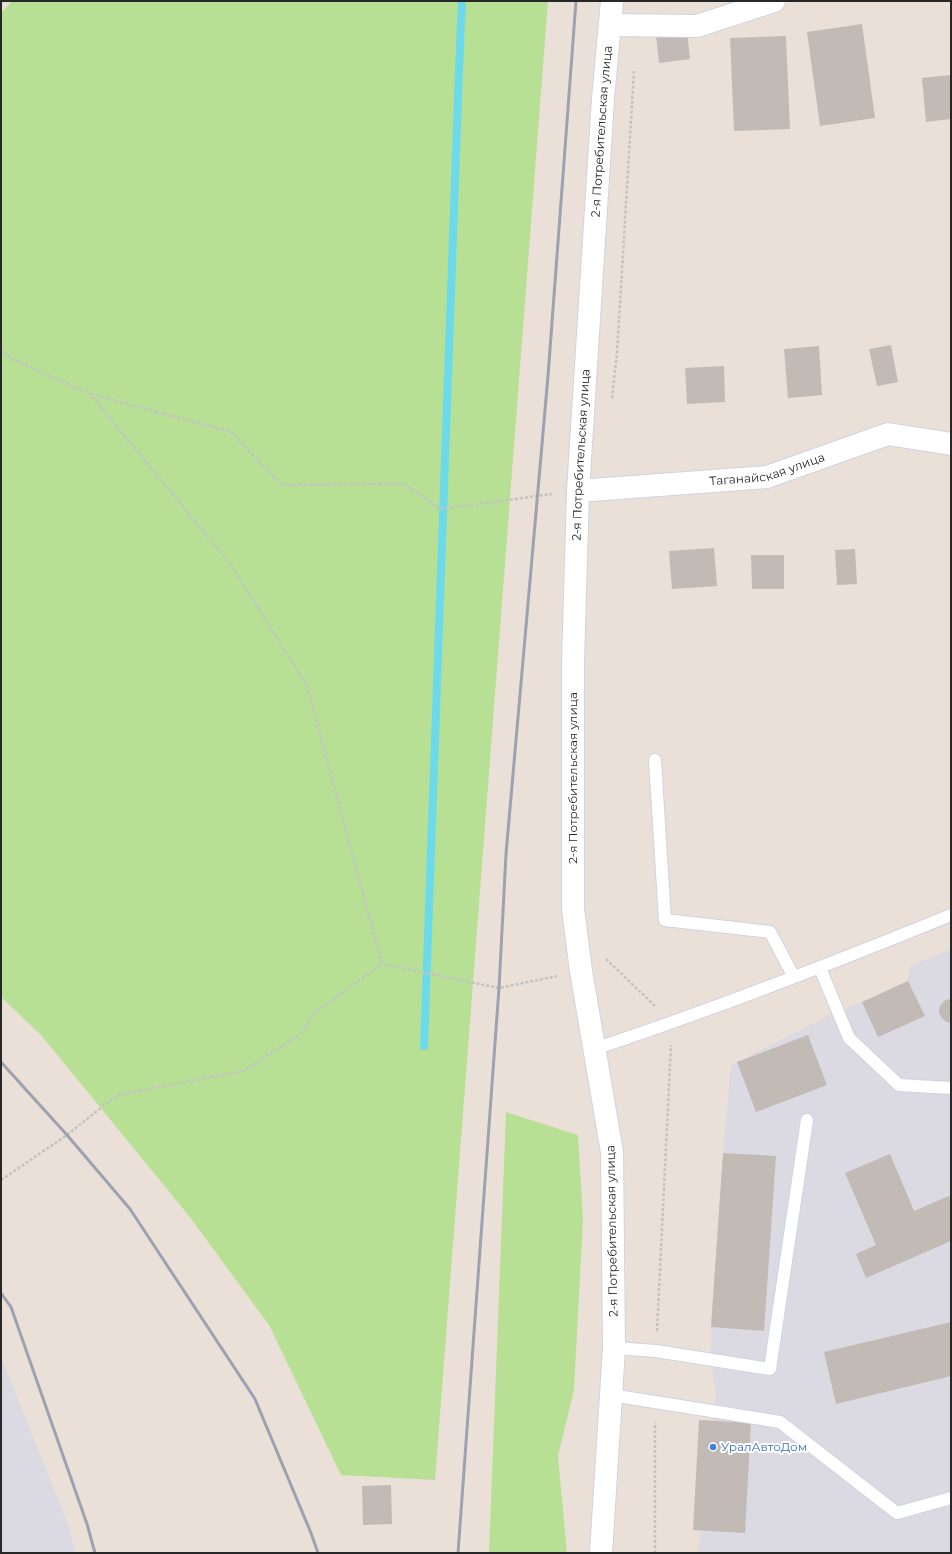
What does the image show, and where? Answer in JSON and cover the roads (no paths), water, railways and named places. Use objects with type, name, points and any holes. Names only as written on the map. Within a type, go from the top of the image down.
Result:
[{"type":"street","name":"2-я Потребительская улица","points":[[601,1553],[614,1348],[612,1152],[581,971],[573,901],[573,663],[578,491],[603,99],[612,1]]},
{"type":"street","points":[[610,26],[697,26],[774,1]]},
{"type":"street","name":"Таганайская улица","points":[[578,491],[767,477],[888,434],[951,444]]},
{"type":"lane","points":[[655,760],[665,920],[770,932],[794,978]]},
{"type":"lane","points":[[594,1049],[672,1023],[794,978],[951,915]]},
{"type":"lane","points":[[820,968],[849,1038],[899,1085],[951,1088]]},
{"type":"lane","points":[[614,1348],[656,1351],[770,1369],[806,1120]]},
{"type":"lane","points":[[611,1395],[780,1422],[897,1513],[951,1498]]},
{"type":"waterway","points":[[424,1046],[462,1]]},
{"type":"railway","points":[[458,1553],[499,988],[506,854],[548,376],[576,1]]},
{"type":"railway","points":[[1,1062],[67,1135],[130,1209],[255,1399],[318,1553]]},
{"type":"railway","points":[[1,1293],[11,1307],[87,1524],[95,1553]]},
{"type":"place","name":"УралАвтоДом","points":[[713,1447]]}]
